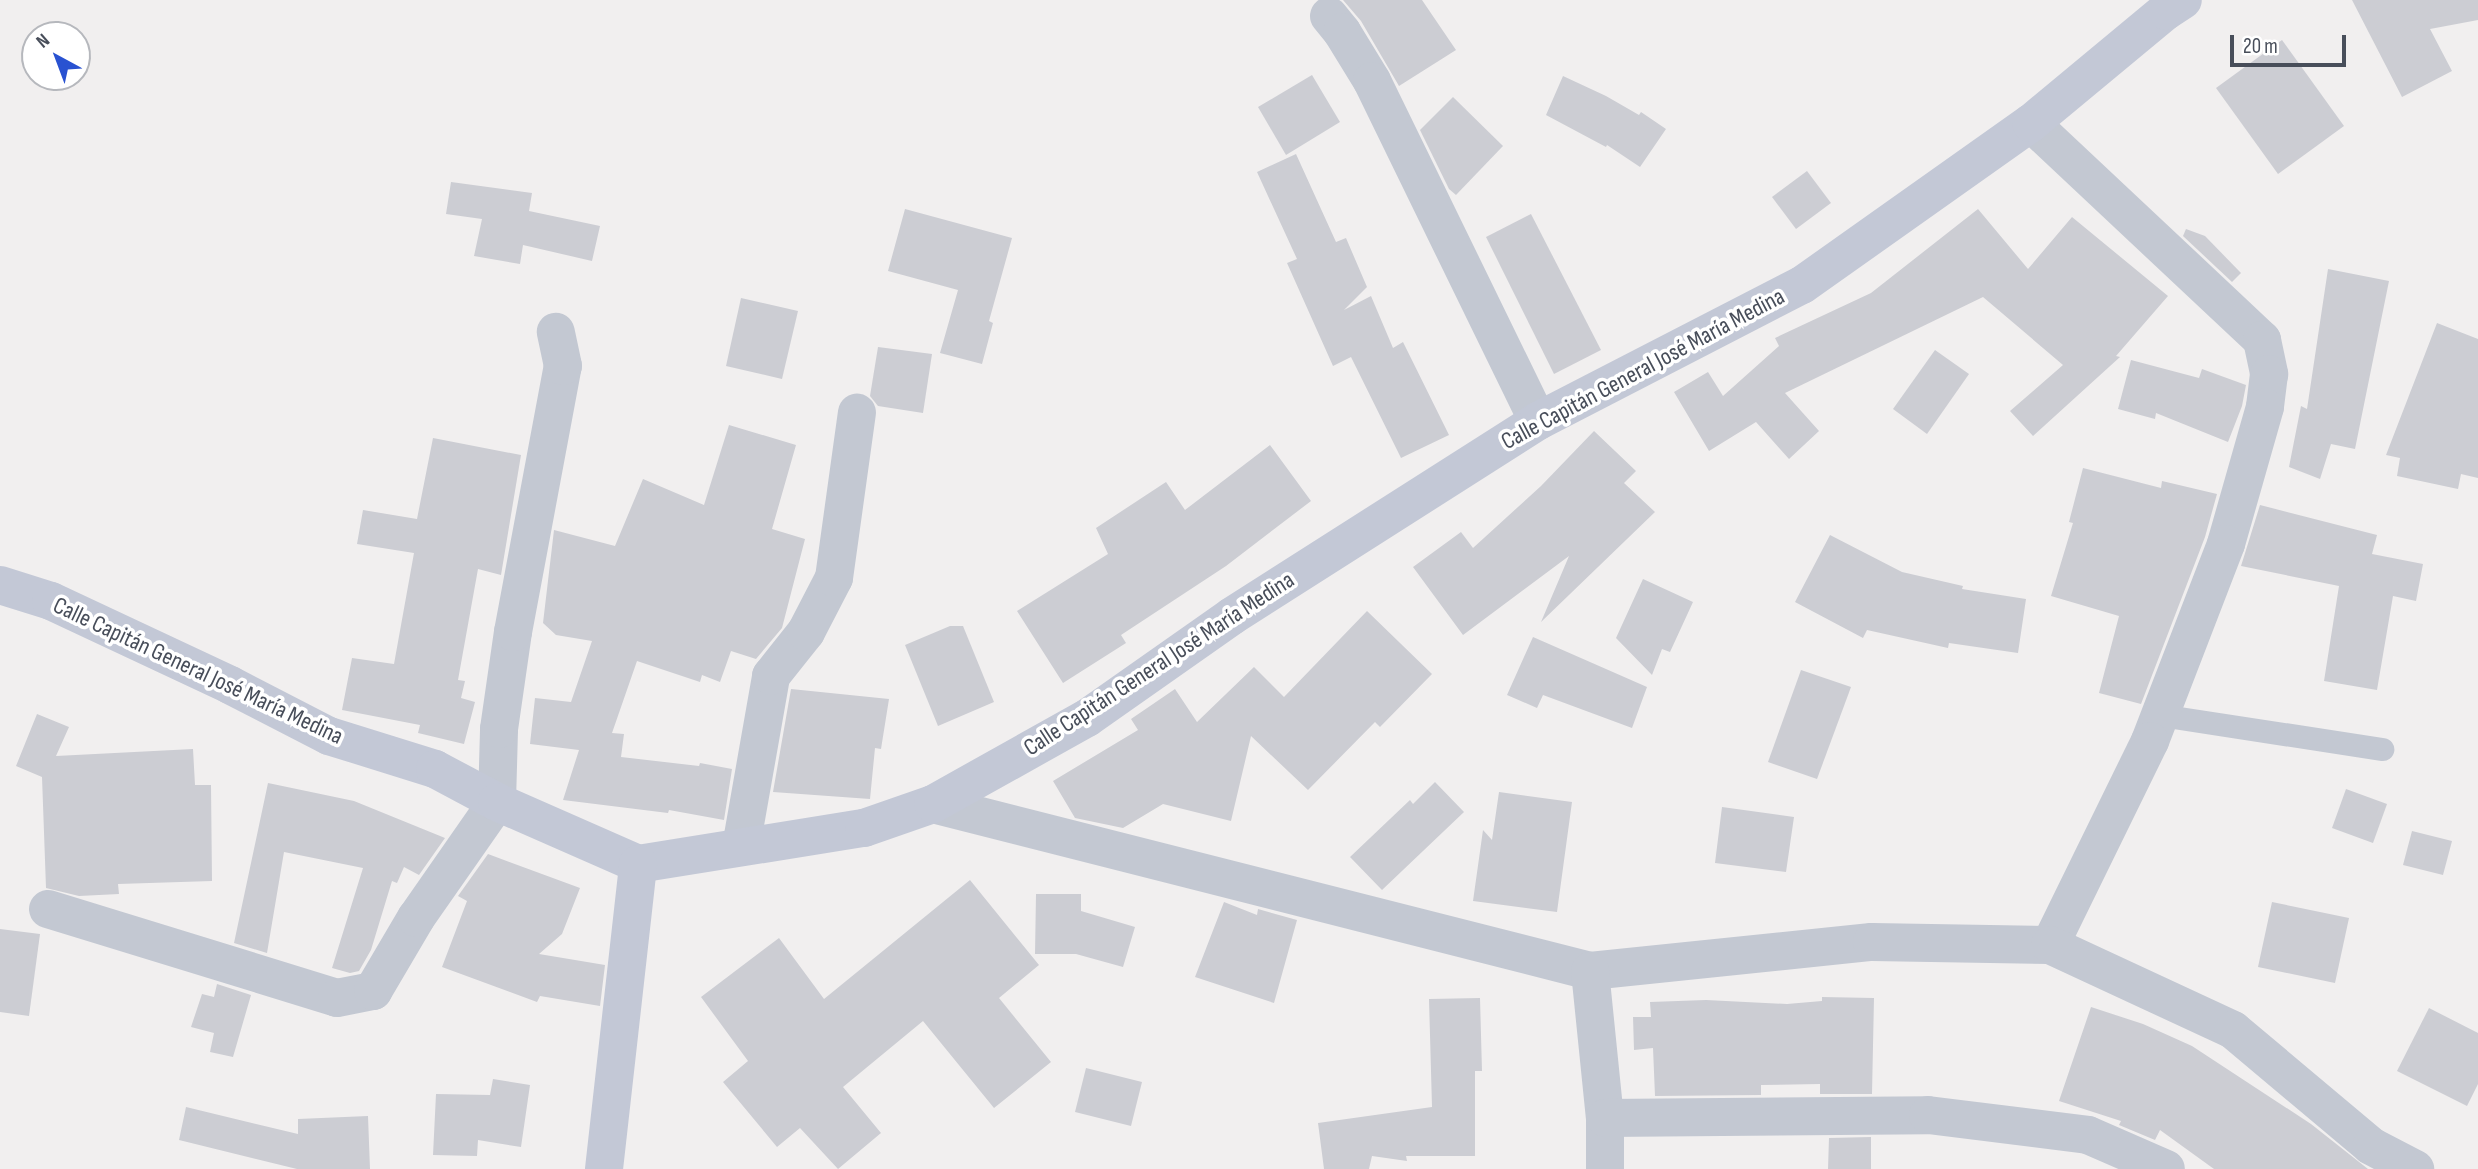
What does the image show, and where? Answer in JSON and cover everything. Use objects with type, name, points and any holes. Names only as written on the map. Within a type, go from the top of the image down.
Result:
[{"type":"street","name":"Calle Capitán General José María Medina","points":[[0,585],[51,601],[230,685],[329,736],[435,769],[497,802],[638,864],[864,828],[933,804],[1087,718],[1232,616],[1538,421],[1802,285],[2031,123],[2169,4]]},
{"type":"street","points":[[1329,16],[1342,32],[1371,81],[1538,421]]},
{"type":"street","points":[[2031,123],[2262,340],[2269,374],[2265,407],[2230,532],[2160,715],[2050,946]]},
{"type":"street","points":[[48,909],[337,998],[373,991],[416,918],[497,802],[499,729],[511,644],[563,366],[556,332]]},
{"type":"street","points":[[741,847],[771,676],[806,632],[834,578],[857,413]]},
{"type":"street","points":[[933,804],[1590,971],[1872,942],[2050,946],[2233,1030],[2371,1146],[2415,1169]]},
{"type":"street","points":[[604,1169],[638,864]]},
{"type":"street","points":[[1590,971],[1605,1118],[1605,1169]]},
{"type":"street","points":[[1605,1118],[1928,1115],[2088,1135],[2166,1169]]},
{"type":"lane","points":[[2160,715],[2382,748]]},
{"type":"building","points":[[1343,0],[1422,0],[1456,50],[1399,86],[1361,21]]},
{"type":"building","points":[[2352,0],[2478,0],[2478,20],[2430,29],[2452,71],[2402,97]]},
{"type":"building","points":[[2282,40],[2344,126],[2278,174],[2216,88]]},
{"type":"building","points":[[1312,75],[1340,122],[1286,155],[1258,107]]},
{"type":"building","points":[[1563,76],[1639,115],[1641,112],[1666,129],[1640,167],[1607,145],[1606,147],[1546,115]]},
{"type":"building","points":[[1453,97],[1503,146],[1456,195],[1449,189],[1420,130]]},
{"type":"building","points":[[1296,154],[1336,242],[1346,238],[1367,287],[1344,310],[1371,296],[1393,348],[1403,342],[1449,435],[1401,458],[1351,357],[1333,366],[1287,263],[1297,259],[1257,172]]},
{"type":"building","points":[[1807,171],[1831,203],[1796,229],[1772,197]]},
{"type":"building","points":[[451,182],[532,193],[529,211],[600,226],[592,261],[523,245],[520,264],[474,256],[482,219],[446,214]]},
{"type":"building","points":[[905,209],[1012,238],[989,321],[993,323],[982,364],[940,353],[958,290],[888,271]]},
{"type":"building","points":[[1978,209],[2028,269],[2072,217],[2168,296],[2116,356],[2120,357],[2033,436],[2010,411],[2063,365],[1983,297],[1785,393],[1819,431],[1789,459],[1756,422],[1709,451],[1674,392],[1708,372],[1723,396],[1779,346],[1775,338],[1871,293]]},
{"type":"building","points":[[1531,214],[1601,350],[1554,374],[1486,237]]},
{"type":"building","points":[[2186,229],[2205,236],[2241,273],[2232,282],[2183,236]]},
{"type":"building","points":[[2328,269],[2389,281],[2355,449],[2331,444],[2320,479],[2289,467],[2301,406],[2307,409]]},
{"type":"building","points":[[741,298],[798,311],[782,379],[726,366]]},
{"type":"building","points":[[2437,323],[2478,339],[2478,478],[2461,474],[2458,489],[2397,476],[2400,458],[2386,455]]},
{"type":"building","points":[[878,347],[932,354],[923,413],[878,406],[870,396]]},
{"type":"building","points":[[1935,350],[1969,374],[1927,434],[1893,409]]},
{"type":"building","points":[[2131,360],[2199,378],[2202,369],[2246,385],[2242,406],[2228,442],[2156,413],[2155,419],[2118,409]]},
{"type":"building","points":[[729,425],[796,445],[772,529],[805,539],[782,628],[756,659],[731,651],[720,682],[702,675],[700,682],[637,661],[612,733],[624,734],[621,757],[699,766],[700,763],[732,769],[724,820],[669,810],[668,813],[563,800],[579,750],[530,744],[535,698],[571,702],[592,641],[556,635],[543,623],[554,530],[615,546],[643,479],[704,505]]},
{"type":"building","points":[[1594,431],[1636,471],[1624,483],[1655,512],[1541,622],[1569,556],[1463,635],[1413,567],[1461,532],[1473,548],[1541,486]]},
{"type":"building","points":[[433,438],[521,455],[501,575],[478,569],[458,680],[465,681],[461,698],[475,702],[464,744],[418,733],[420,725],[342,710],[352,658],[394,664],[414,553],[357,544],[363,510],[417,519]]},
{"type":"building","points":[[1270,445],[1311,501],[1226,566],[1121,635],[1126,643],[1063,683],[1017,611],[1108,554],[1096,528],[1166,482],[1185,510]]},
{"type":"building","points":[[2083,468],[2161,488],[2162,481],[2217,494],[2205,537],[2141,704],[2099,693],[2119,616],[2051,596],[2073,523],[2069,522]]},
{"type":"building","points":[[2260,505],[2377,535],[2372,554],[2423,564],[2416,601],[2393,596],[2377,690],[2324,681],[2339,586],[2241,566]]},
{"type":"building","points":[[1830,535],[1902,572],[1963,586],[1962,589],[2026,599],[2018,653],[1949,643],[1948,648],[1867,630],[1863,638],[1795,602]]},
{"type":"building","points":[[1643,579],[1693,602],[1670,652],[1662,649],[1652,675],[1616,638]]},
{"type":"building","points":[[1367,611],[1432,674],[1380,727],[1375,722],[1308,790],[1251,736],[1231,821],[1163,804],[1123,828],[1075,818],[1053,781],[1138,730],[1131,719],[1175,689],[1197,722],[1254,667],[1284,697]]},
{"type":"building","points":[[950,626],[963,626],[994,702],[938,726],[905,645]]},
{"type":"building","points":[[1533,637],[1647,687],[1632,728],[1543,695],[1537,708],[1507,695]]},
{"type":"building","points":[[1801,670],[1851,687],[1817,779],[1768,762]]},
{"type":"building","points":[[791,689],[889,699],[881,749],[875,748],[870,799],[773,792]]},
{"type":"building","points":[[37,714],[69,727],[56,756],[193,749],[195,785],[211,785],[212,881],[118,884],[119,894],[79,896],[46,888],[42,777],[16,766]]},
{"type":"building","points":[[1435,782],[1464,812],[1382,890],[1350,857],[1410,800],[1413,804]]},
{"type":"building","points":[[268,783],[354,801],[445,838],[419,875],[404,867],[397,883],[392,881],[371,950],[359,971],[350,973],[332,968],[363,868],[284,852],[267,953],[234,943]]},
{"type":"building","points":[[2346,789],[2387,804],[2373,843],[2332,828]]},
{"type":"building","points":[[1499,792],[1572,802],[1557,912],[1473,901],[1483,830],[1492,840]]},
{"type":"building","points":[[1722,807],[1794,817],[1786,872],[1715,863]]},
{"type":"building","points":[[2412,831],[2452,841],[2443,875],[2403,865]]},
{"type":"building","points":[[488,854],[580,888],[562,934],[539,954],[605,965],[600,1006],[540,996],[537,1002],[442,967],[467,901],[458,896]]},
{"type":"building","points":[[970,880],[1039,965],[999,998],[1051,1062],[994,1108],[923,1021],[843,1087],[881,1133],[838,1169],[800,1128],[777,1147],[723,1082],[748,1061],[701,997],[779,938],[824,999]]},
{"type":"building","points":[[1036,894],[1081,894],[1081,911],[1135,927],[1123,967],[1076,954],[1035,954]]},
{"type":"building","points":[[1224,902],[1257,915],[1258,909],[1297,920],[1274,1003],[1195,977]]},
{"type":"building","points":[[2272,902],[2349,918],[2335,983],[2258,967]]},
{"type":"building","points":[[0,929],[40,934],[29,1016],[0,1012]]},
{"type":"building","points":[[217,984],[251,995],[233,1057],[210,1052],[214,1033],[191,1027],[202,994],[214,997]]},
{"type":"building","points":[[1822,997],[1874,998],[1872,1094],[1820,1094],[1820,1084],[1761,1085],[1761,1095],[1655,1096],[1653,1048],[1634,1050],[1633,1017],[1651,1017],[1650,1002],[1706,1000],[1787,1004],[1822,1001]]},
{"type":"building","points":[[1480,998],[1482,1071],[1475,1071],[1475,1156],[1406,1156],[1407,1161],[1372,1156],[1369,1169],[1324,1169],[1318,1123],[1432,1107],[1429,999]]},
{"type":"building","points":[[2091,1007],[2143,1024],[2192,1046],[2311,1124],[2368,1169],[2214,1169],[2160,1130],[2155,1140],[2119,1125],[2121,1121],[2059,1101]]},
{"type":"building","points":[[2429,1008],[2478,1033],[2478,1084],[2467,1106],[2397,1071]]},
{"type":"building","points":[[1086,1068],[1142,1082],[1131,1126],[1075,1112]]},
{"type":"building","points":[[493,1079],[530,1085],[521,1147],[478,1140],[477,1156],[433,1155],[436,1094],[490,1095]]},
{"type":"building","points":[[186,1107],[298,1134],[298,1119],[368,1116],[370,1169],[297,1169],[179,1140]]},
{"type":"building","points":[[1871,1137],[1871,1169],[1828,1169],[1829,1138]]}]
